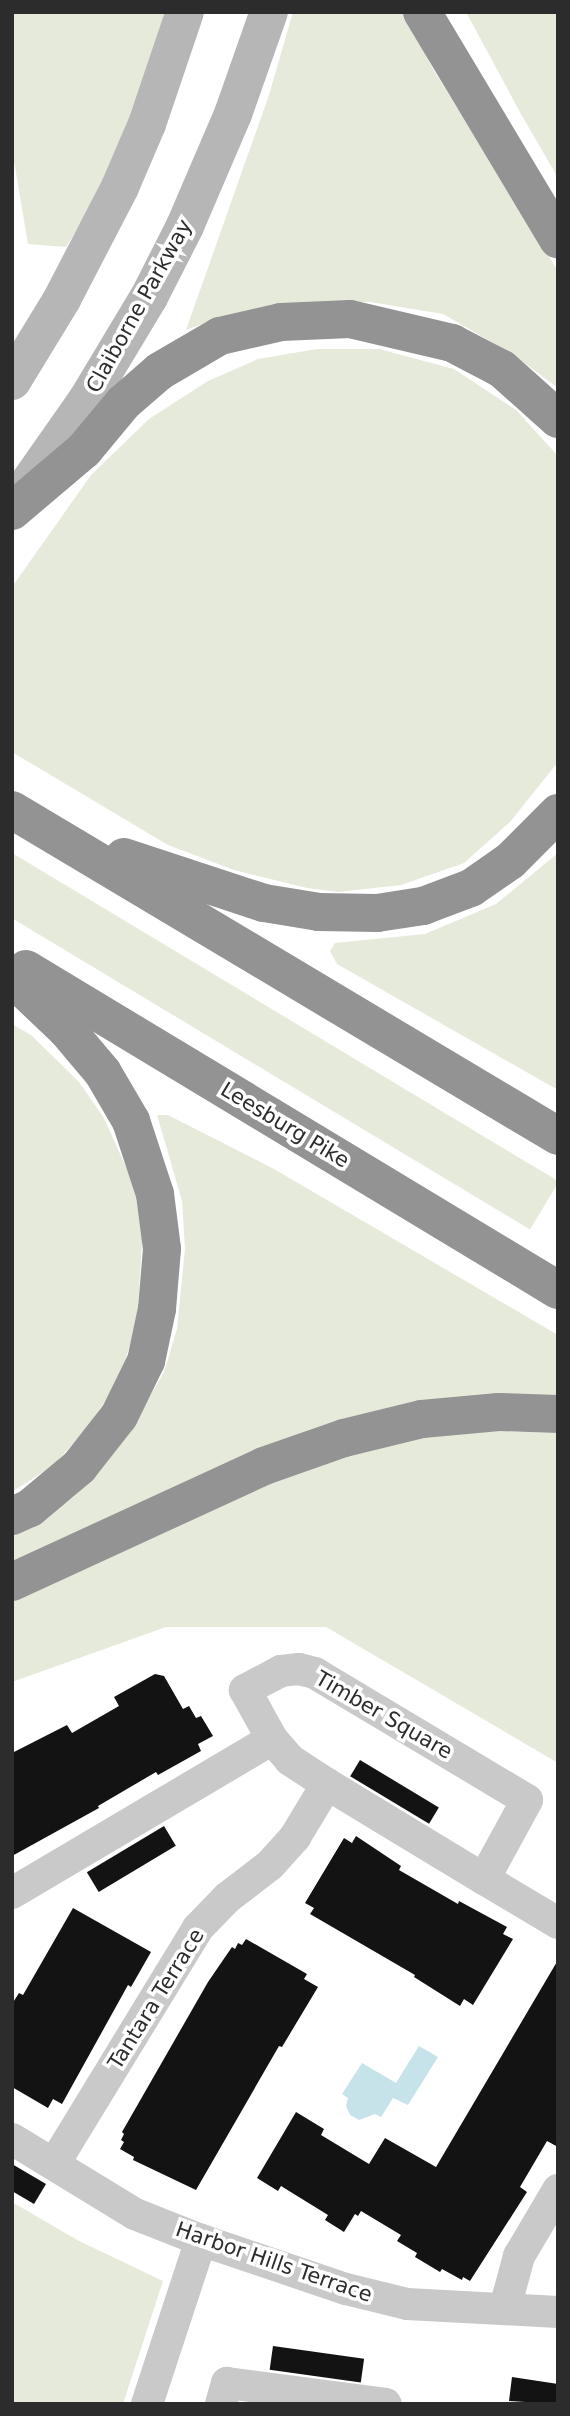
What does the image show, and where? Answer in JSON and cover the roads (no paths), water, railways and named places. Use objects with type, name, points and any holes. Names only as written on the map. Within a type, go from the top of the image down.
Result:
[{"type":"highway","points":[[422,12],[558,239]]},
{"type":"highway","points":[[12,509],[84,450],[123,403],[160,371],[220,336],[281,322],[351,319],[452,343],[502,369],[558,419]]},
{"type":"highway","points":[[14,811],[142,865],[218,891],[264,903],[319,912],[377,913],[423,906],[471,888],[510,861],[558,813]]},
{"type":"highway","points":[[14,811],[558,1136]]},
{"type":"highway","name":"Leesburg Pike","points":[[12,961],[558,1290]]},
{"type":"highway","points":[[12,978],[73,1038],[103,1073],[131,1121],[155,1194],[162,1249],[157,1309],[146,1361],[119,1416],[79,1467],[30,1508],[12,1516]]},
{"type":"highway","points":[[12,1582],[264,1466],[344,1438],[422,1419],[499,1412],[558,1414]]},
{"type":"main road","points":[[12,381],[62,299],[120,187],[147,124],[185,12]]},
{"type":"main road","points":[[251,66],[258,12]]},
{"type":"main road","name":"Claiborne Parkway","points":[[12,509],[87,400],[149,297],[185,226],[251,66],[269,12]]},
{"type":"street","name":"Timber Square","points":[[484,1879],[527,1800],[315,1673],[299,1669],[281,1671],[245,1690],[272,1739],[290,1760],[327,1784],[484,1879],[558,1923]]},
{"type":"street","points":[[12,1893],[272,1739]]},
{"type":"street","name":"Tantara Terrace","points":[[54,2164],[198,1928],[227,1898],[279,1856],[295,1837],[327,1784]]},
{"type":"street","name":"Harbor Hills Terrace","points":[[12,2139],[135,2214],[201,2240],[379,2298],[407,2304],[558,2312]]},
{"type":"street","points":[[505,2308],[519,2256],[558,2190]]},
{"type":"street","points":[[147,2404],[201,2240]]},
{"type":"street","points":[[222,2404],[227,2383],[386,2404]]},
{"type":"water","points":[[419,2046],[438,2057],[408,2105],[393,2098],[381,2117],[375,2114],[359,2120],[350,2115],[346,2106],[348,2098],[342,2094],[362,2063],[396,2083]]}]
